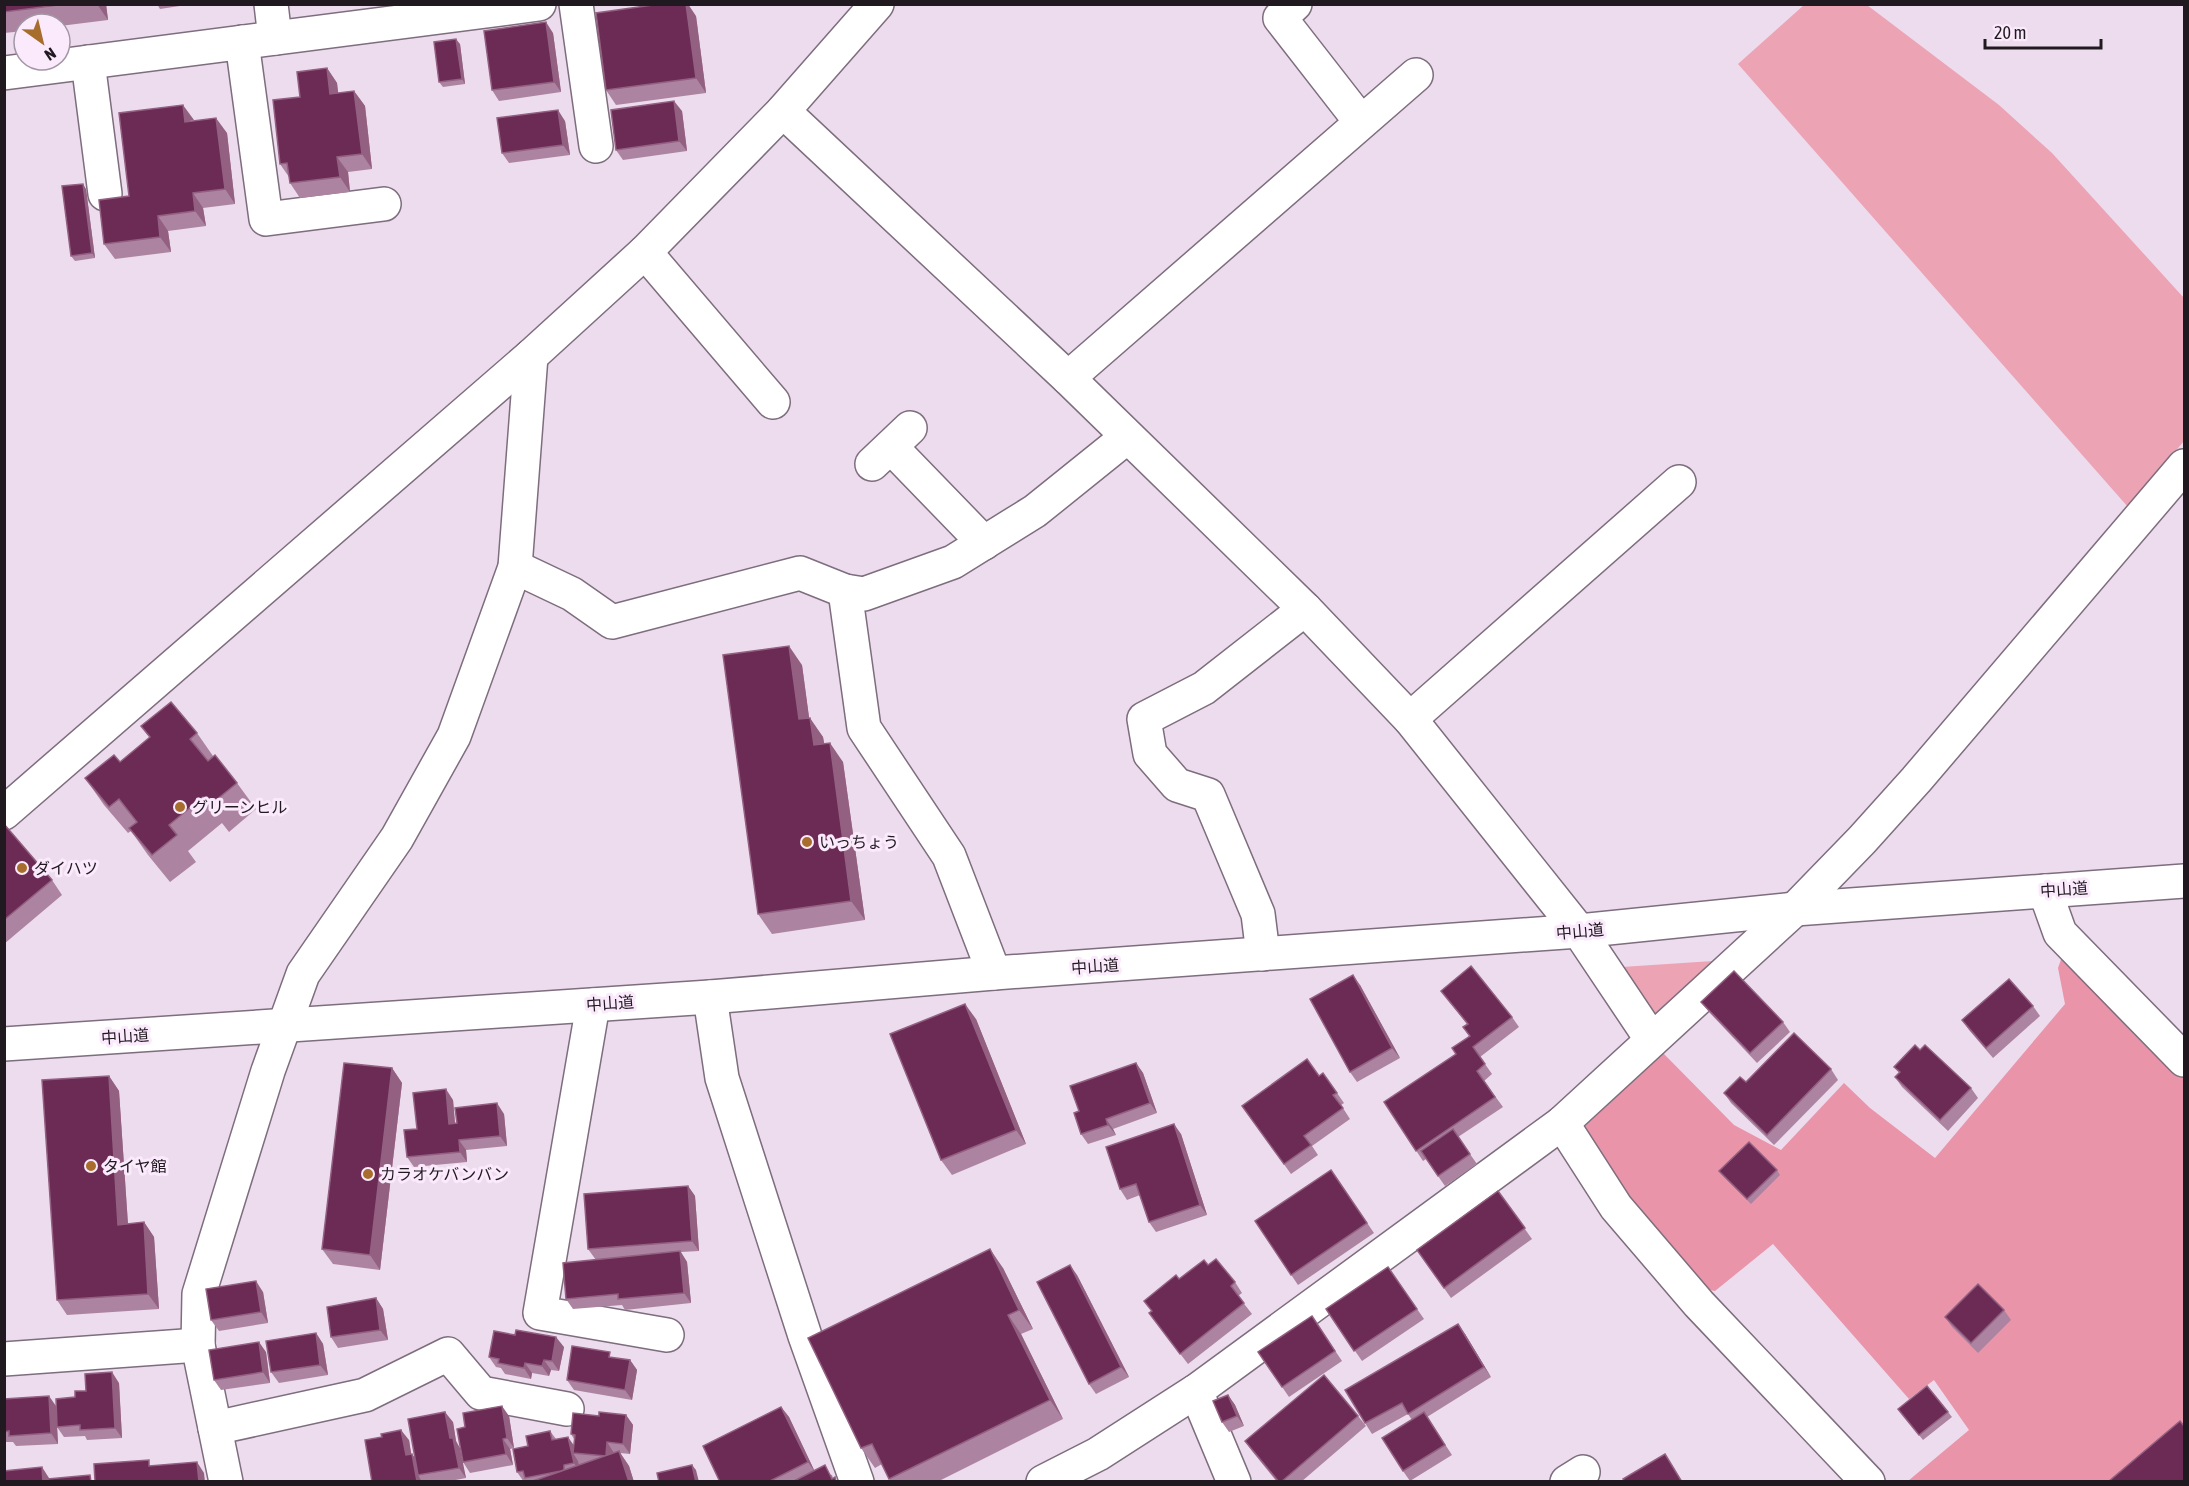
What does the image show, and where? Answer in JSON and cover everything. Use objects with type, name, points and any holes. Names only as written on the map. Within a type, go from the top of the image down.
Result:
[{"type":"main road","points":[[271,4],[275,38]]},
{"type":"main road","points":[[4,73],[539,4]]},
{"type":"main road","points":[[576,4],[596,146]]},
{"type":"main road","points":[[4,813],[531,356],[645,252],[783,111],[877,4]]},
{"type":"main road","points":[[1295,4],[1280,18],[1360,122]]},
{"type":"main road","points":[[242,42],[266,219],[384,204]]},
{"type":"main road","points":[[88,62],[105,194]]},
{"type":"main road","points":[[1068,378],[1416,75]]},
{"type":"main road","points":[[783,111],[1068,378],[1305,609],[1410,719],[1579,932],[1652,1040]]},
{"type":"main road","points":[[645,252],[773,402]]},
{"type":"main road","points":[[226,1482],[198,1345],[199,1294],[268,1071],[303,974],[397,838],[454,736],[515,567],[531,356]]},
{"type":"main road","points":[[515,567],[572,594],[612,622],[800,573],[845,591],[864,594],[953,562],[1035,511],[1127,437]]},
{"type":"main road","points":[[891,446],[984,543]]},
{"type":"main road","points":[[1043,1482],[1098,1454],[1196,1391],[1563,1123],[1795,909],[1862,840],[2184,466]]},
{"type":"main road","points":[[1410,719],[1679,482]]},
{"type":"main road","points":[[845,591],[864,728],[949,856],[994,973]]},
{"type":"main road","points":[[1263,954],[1258,914],[1208,795],[1177,785],[1150,754],[1144,719],[1204,688],[1305,609]]},
{"type":"main road","name":"中山道","points":[[4,1044],[710,997],[994,973],[1579,932],[1795,909],[2184,881]]},
{"type":"main road","points":[[2045,891],[2060,933],[2184,1060]]},
{"type":"main road","points":[[710,997],[722,1078],[806,1336],[857,1482]]},
{"type":"main road","points":[[593,1005],[540,1313],[667,1335]]},
{"type":"main road","points":[[1563,1123],[1616,1207],[1699,1304],[1868,1482]]},
{"type":"main road","points":[[4,1359],[198,1345]]},
{"type":"main road","points":[[215,1428],[365,1395],[448,1354],[481,1393],[567,1409]]},
{"type":"main road","points":[[1196,1391],[1234,1482]]},
{"type":"shaded area","points":[[1804,5],[1867,5],[1999,105],[2052,153],[2184,298],[2184,441],[2128,507],[1738,64]]},
{"type":"shaded area","points":[[2063,954],[2184,1074],[2184,1440],[2132,1481],[1908,1481],[1969,1430],[1934,1380],[1909,1399],[1773,1244],[1715,1291],[1699,1288],[1607,1176],[1583,1136],[1585,1126],[1663,1053],[1734,1125],[1781,1150],[1844,1083],[1870,1108],[1935,1158],[2065,1004],[2058,968]]},
{"type":"shaded area","points":[[1713,961],[1656,1015],[1622,967]]},
{"type":"building","points":[[4,4],[66,4],[4,12]]},
{"type":"building","points":[[660,4],[686,4],[696,78],[606,90],[596,13]]},
{"type":"building","points":[[546,22],[554,82],[492,90],[484,31]]},
{"type":"building","points":[[456,39],[462,79],[439,82],[434,42]]},
{"type":"building","points":[[327,68],[330,94],[354,91],[362,154],[337,157],[340,177],[290,183],[287,163],[280,164],[273,100],[300,97],[297,72]]},
{"type":"building","points":[[674,101],[679,141],[616,150],[611,110]]},
{"type":"building","points":[[183,105],[185,122],[216,118],[225,189],[193,193],[195,211],[158,216],[160,237],[104,244],[99,200],[129,196],[119,113]]},
{"type":"building","points":[[558,110],[563,145],[502,153],[497,118]]},
{"type":"building","points":[[83,184],[92,253],[71,256],[62,186]]},
{"type":"building","name":"いっちょう","points":[[789,646],[799,719],[810,718],[814,745],[830,743],[851,901],[758,914],[723,655]]},
{"type":"building","points":[[171,702],[197,733],[190,739],[208,761],[215,755],[237,783],[210,805],[203,797],[169,825],[177,835],[152,855],[129,828],[137,822],[119,799],[109,807],[85,778],[114,755],[120,762],[150,737],[141,726]]},
{"type":"building","name":"ダイハツ","points":[[4,824],[52,880],[4,920]]},
{"type":"building","points":[[1471,966],[1512,1017],[1473,1047],[1485,1064],[1477,1071],[1495,1097],[1416,1151],[1384,1102],[1456,1054],[1452,1048],[1470,1036],[1463,1027],[1468,1024],[1441,991]]},
{"type":"building","points":[[1734,971],[1783,1022],[1750,1053],[1701,1002]]},
{"type":"building","points":[[1353,975],[1392,1048],[1350,1072],[1310,999]]},
{"type":"building","points":[[2009,979],[2033,1006],[1986,1048],[1962,1020]]},
{"type":"building","points":[[965,1004],[1016,1130],[941,1160],[890,1034]]},
{"type":"building","points":[[1794,1033],[1831,1069],[1767,1135],[1724,1093],[1740,1077],[1746,1082]]},
{"type":"building","points":[[1915,1045],[1920,1050],[1925,1045],[1971,1088],[1940,1120],[1895,1077],[1900,1072],[1894,1067]]},
{"type":"building","points":[[1307,1059],[1319,1076],[1323,1073],[1337,1093],[1333,1095],[1343,1108],[1304,1136],[1311,1145],[1284,1164],[1242,1106]]},
{"type":"building","name":"カラオケバンバン","points":[[344,1063],[392,1068],[370,1255],[322,1249]]},
{"type":"building","points":[[1136,1063],[1150,1103],[1106,1119],[1108,1125],[1081,1134],[1074,1113],[1079,1111],[1070,1086]]},
{"type":"building","name":"タイヤ館","points":[[109,1076],[118,1225],[144,1222],[148,1294],[57,1300],[42,1080]]},
{"type":"building","points":[[446,1089],[449,1124],[457,1123],[455,1108],[497,1103],[500,1136],[459,1140],[460,1152],[407,1157],[404,1130],[417,1129],[413,1093]]},
{"type":"building","points":[[1174,1124],[1200,1205],[1149,1222],[1136,1184],[1120,1189],[1106,1147]]},
{"type":"building","points":[[1453,1129],[1470,1154],[1438,1176],[1421,1151]]},
{"type":"building","points":[[1749,1142],[1777,1170],[1747,1199],[1719,1171]]},
{"type":"building","points":[[1331,1170],[1367,1223],[1291,1275],[1255,1221]]},
{"type":"building","points":[[688,1186],[692,1241],[588,1249],[584,1194]]},
{"type":"building","points":[[1498,1191],[1525,1228],[1444,1288],[1417,1250]]},
{"type":"building","points":[[990,1249],[1019,1310],[1008,1315],[1050,1400],[889,1479],[872,1444],[861,1448],[808,1338]]},
{"type":"building","points":[[680,1251],[684,1293],[618,1299],[618,1294],[566,1299],[563,1263]]},
{"type":"building","points":[[1216,1259],[1235,1282],[1231,1286],[1244,1303],[1180,1354],[1149,1313],[1152,1311],[1144,1301],[1176,1275],[1179,1279],[1204,1260],[1208,1265]]},
{"type":"building","points":[[1070,1265],[1121,1367],[1089,1384],[1037,1282]]},
{"type":"building","points":[[1388,1267],[1417,1309],[1354,1351],[1326,1309]]},
{"type":"building","points":[[256,1281],[261,1312],[211,1320],[206,1289]]},
{"type":"building","points":[[1978,1284],[2004,1310],[1971,1343],[1945,1317]]},
{"type":"building","points":[[376,1298],[380,1330],[331,1337],[327,1307]]},
{"type":"building","points":[[1312,1316],[1335,1351],[1282,1387],[1258,1352]]},
{"type":"building","points":[[1458,1324],[1484,1367],[1408,1414],[1402,1403],[1365,1423],[1345,1390]]},
{"type":"building","points":[[516,1330],[556,1337],[552,1361],[544,1360],[542,1366],[525,1363],[524,1368],[498,1363],[499,1359],[489,1357],[494,1331],[515,1335]]},
{"type":"building","points":[[316,1333],[320,1365],[271,1372],[266,1341]]},
{"type":"building","points":[[259,1342],[263,1372],[214,1380],[209,1350]]},
{"type":"building","points":[[572,1346],[610,1352],[609,1357],[630,1360],[625,1390],[567,1380]]},
{"type":"building","points":[[112,1372],[115,1428],[80,1430],[80,1425],[57,1427],[56,1399],[75,1397],[75,1391],[86,1391],[85,1374]]},
{"type":"building","points":[[1324,1375],[1358,1416],[1279,1482],[1245,1441]]},
{"type":"building","points":[[1927,1386],[1948,1412],[1919,1435],[1898,1409]]},
{"type":"building","points":[[1228,1395],[1237,1416],[1222,1422],[1213,1401]]},
{"type":"building","points":[[49,1396],[51,1433],[9,1436],[9,1431],[4,1432],[4,1399]]},
{"type":"building","points":[[502,1406],[507,1438],[503,1439],[506,1454],[463,1462],[457,1429],[465,1427],[463,1413]]},
{"type":"building","points":[[781,1407],[808,1462],[768,1482],[720,1482],[703,1446]]},
{"type":"building","points":[[445,1412],[459,1468],[418,1475],[408,1419]]},
{"type":"building","points":[[599,1412],[626,1415],[623,1444],[607,1442],[606,1456],[573,1453],[575,1435],[571,1434],[573,1413],[599,1416]]},
{"type":"building","points":[[1424,1412],[1445,1445],[1403,1471],[1382,1438]]},
{"type":"building","points":[[2180,1421],[2184,1426],[2184,1482],[2108,1482]]},
{"type":"building","points":[[401,1430],[406,1455],[412,1454],[417,1481],[372,1482],[365,1440]]},
{"type":"building","points":[[550,1431],[552,1440],[568,1437],[574,1463],[564,1465],[564,1470],[561,1471],[525,1478],[523,1471],[517,1472],[513,1449],[528,1446],[526,1436]]},
{"type":"building","points":[[619,1451],[629,1482],[530,1482]]},
{"type":"building","points":[[1665,1454],[1682,1482],[1625,1482],[1623,1479]]},
{"type":"building","points":[[149,1460],[149,1466],[197,1462],[199,1482],[95,1481],[94,1464]]},
{"type":"building","points":[[692,1465],[696,1482],[659,1482],[657,1473]]},
{"type":"building","points":[[825,1465],[832,1479],[835,1477],[836,1482],[792,1482]]},
{"type":"building","points":[[42,1467],[43,1482],[4,1482],[4,1471]]},
{"type":"building","points":[[90,1475],[91,1482],[48,1482],[48,1479]]},
{"type":"place","name":"グリーンヒル","points":[[180,807]]},
{"type":"place","name":"いっちょう","points":[[807,842]]},
{"type":"place","name":"ダイハツ","points":[[22,868]]},
{"type":"place","name":"タイヤ館","points":[[91,1166]]},
{"type":"place","name":"カラオケバンバン","points":[[368,1174]]}]
